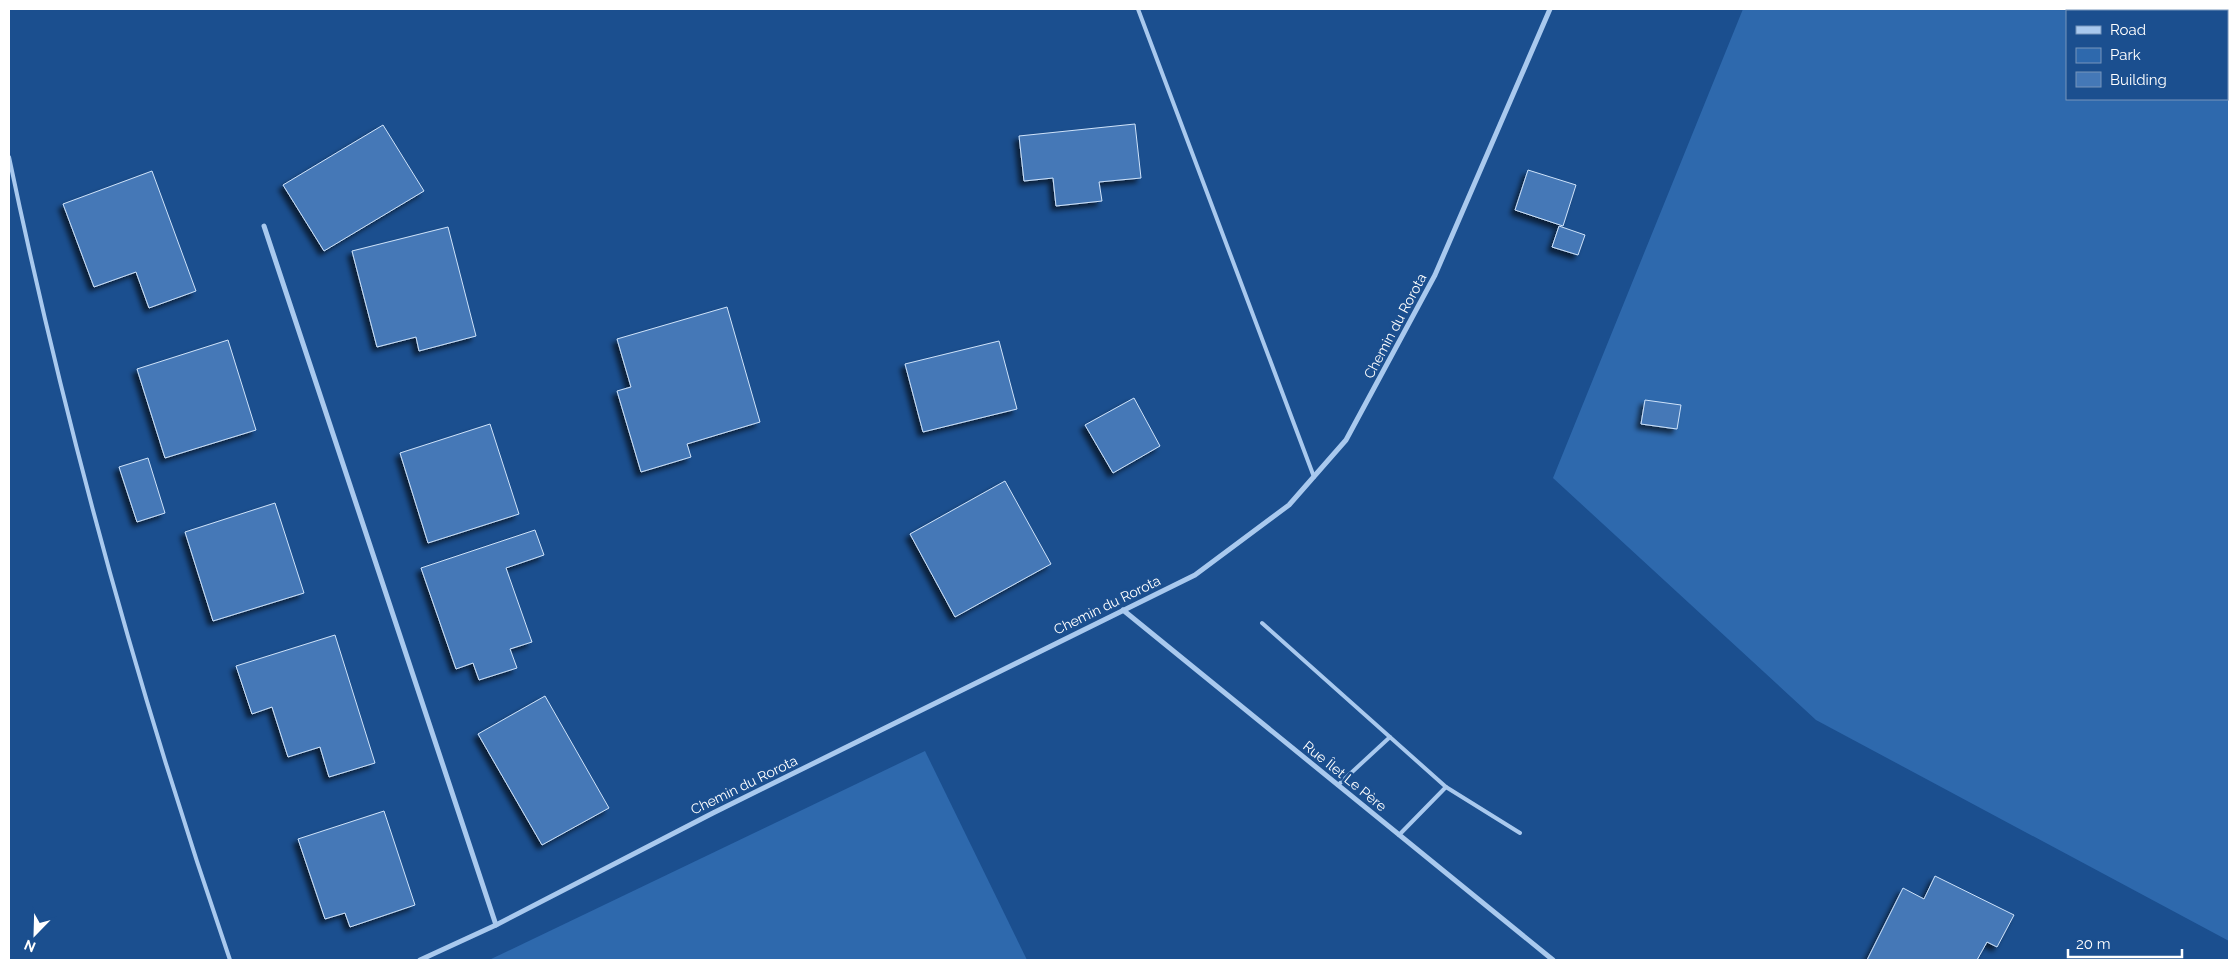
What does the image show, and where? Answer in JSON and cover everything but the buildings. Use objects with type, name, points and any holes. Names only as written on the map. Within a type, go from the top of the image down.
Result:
[{"type":"street","name":"Chemin du Rorota","points":[[420,960],[496,925],[713,813],[1195,575],[1289,505],[1346,440],[1435,275],[1550,9]]},
{"type":"street","points":[[264,226],[496,925]]},
{"type":"street","name":"Rue Îlet Le Père","points":[[1123,610],[1553,960]]},
{"type":"lane","points":[[1138,9],[1314,477]]},
{"type":"lane","points":[[9,158],[36,286],[98,529],[187,835],[230,960]]},
{"type":"lane","points":[[1262,623],[1446,787],[1520,833]]},
{"type":"lane","points":[[1338,785],[1390,737]]},
{"type":"lane","points":[[1399,835],[1446,787]]},
{"type":"green space","points":[[1743,9],[2229,9],[2229,941],[1816,720],[1553,478]]},
{"type":"green space","points":[[925,751],[1027,960],[489,960]]}]
